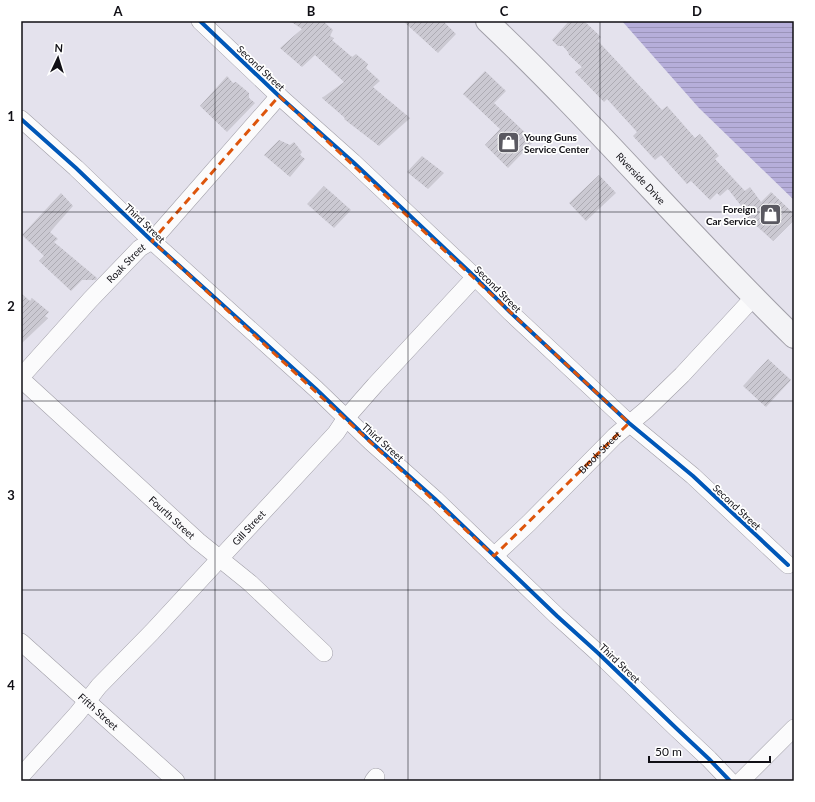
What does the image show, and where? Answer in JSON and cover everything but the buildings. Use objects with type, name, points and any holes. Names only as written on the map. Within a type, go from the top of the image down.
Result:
[{"type":"main road","name":"Riverside Drive","points":[[487,21],[603,137],[754,297],[794,337]]},
{"type":"street","name":"Second Street","points":[[200,21],[279,96],[353,162],[510,312],[630,423],[693,476],[788,565]]},
{"type":"street","name":"Roak Street","points":[[21,378],[39,356],[95,295],[140,248],[152,241],[279,96]]},
{"type":"street","name":"Third Street","points":[[21,119],[76,168],[152,241],[435,499],[710,758],[730,781]]},
{"type":"street","name":"Gill Street","points":[[21,776],[77,714],[99,686],[152,632],[336,433],[346,418],[375,385],[475,277]]},
{"type":"street","name":"Brook Street","points":[[494,556],[529,523],[615,436],[647,409],[682,375],[754,297]]},
{"type":"street","name":"Fourth Street","points":[[21,378],[192,536],[250,583],[324,653]]},
{"type":"street","name":"Fifth Street","points":[[21,642],[176,781]]},
{"type":"street","points":[[741,781],[794,728]]},
{"type":"highlighted area","points":[[279,96],[629,423],[494,556],[152,241]]},
{"type":"shaded area","points":[[622,21],[794,21],[794,200],[699,108]]},
{"type":"cycle path","points":[[200,21],[279,96],[353,162],[629,423],[693,476],[788,565]]},
{"type":"cycle path","points":[[21,119],[76,168],[152,241],[435,499],[709,759],[730,781]]},
{"type":"place","name":"Young Guns Service Center","points":[[509,143]]},
{"type":"place","name":"Foreign Car Service","points":[[771,215]]}]
